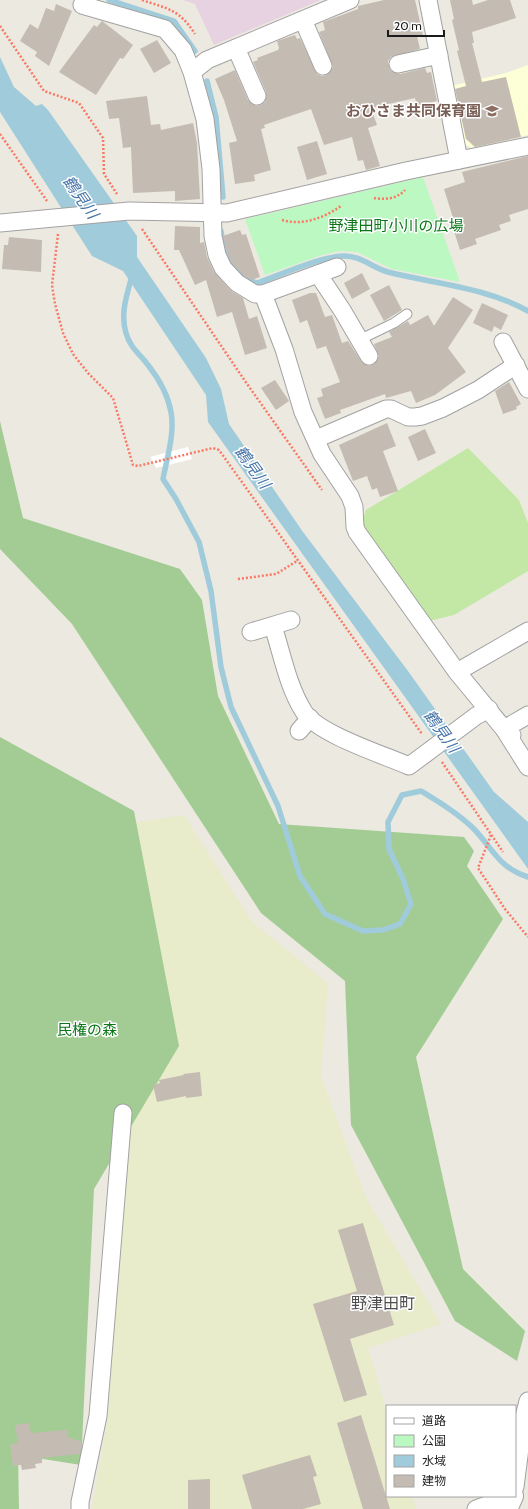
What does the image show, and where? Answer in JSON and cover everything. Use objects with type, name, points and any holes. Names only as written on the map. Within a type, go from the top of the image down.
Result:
[{"type":"street","points":[[192,72],[207,60],[350,0]]},
{"type":"street","points":[[428,0],[459,160]]},
{"type":"street","points":[[82,5],[165,29],[183,50],[192,72],[205,119],[211,169],[213,236],[217,255],[223,268],[246,290],[255,294],[263,294],[337,267]]},
{"type":"street","points":[[303,20],[323,66]]},
{"type":"street","points":[[236,48],[256,96]]},
{"type":"street","points":[[398,64],[439,55]]},
{"type":"street","points":[[0,223],[59,224],[123,204],[212,214],[227,213],[459,160],[528,146]]},
{"type":"street","points":[[318,274],[342,310],[369,356]]},
{"type":"street","points":[[263,294],[284,349],[303,412],[322,454],[350,496],[354,507],[354,526],[357,532],[457,672],[483,712],[528,747]]},
{"type":"street","points":[[503,342],[528,389]]},
{"type":"street","points":[[316,439],[386,409],[391,409],[408,417],[415,418],[443,408],[478,390],[516,365]]},
{"type":"street","points":[[251,632],[291,620]]},
{"type":"street","points":[[272,626],[295,695],[304,713],[305,724],[325,730],[409,766],[435,749],[483,712]]},
{"type":"street","points":[[457,672],[528,631]]},
{"type":"street","points":[[504,729],[528,715]]},
{"type":"street","points":[[504,729],[528,767]]},
{"type":"street","points":[[80,1509],[80,1502],[98,1416],[123,1113]]},
{"type":"street","points":[[516,1479],[524,1417],[528,1402]]},
{"type":"street","points":[[476,1509],[509,1497]]},
{"type":"street","points":[[506,1509],[512,1497]]},
{"type":"lane","points":[[359,340],[394,323],[407,314]]},
{"type":"path","points":[[0,26],[44,91],[80,103],[103,138],[104,174],[123,204]]},
{"type":"path","points":[[0,134],[49,204]]},
{"type":"path","points":[[370,197],[386,199],[399,195],[406,189],[406,185]]},
{"type":"path","points":[[279,219],[287,221],[308,221],[324,216],[343,205]]},
{"type":"path","points":[[59,224],[52,285],[55,304],[63,333],[73,354],[88,373],[113,398],[133,465],[153,463],[213,448],[219,450],[297,561],[435,749],[503,852]]},
{"type":"path","points":[[142,228],[245,380],[326,495]]},
{"type":"path","points":[[238,579],[276,574],[297,561]]},
{"type":"path","points":[[491,835],[478,868],[505,909],[528,937]]},
{"type":"shaded area","points":[[183,0],[321,0],[214,45],[195,4]]},
{"type":"shaded area","name":"おひさま共同保育園","points":[[528,65],[528,135],[471,148],[463,143],[451,86],[506,73]]},
{"type":"shaded area","points":[[184,815],[252,922],[328,983],[321,1076],[365,1196],[441,1324],[368,1348],[386,1409],[386,1497],[412,1497],[416,1509],[92,1509],[108,1416],[130,1096],[126,824]]},
{"type":"green space","name":"野津田町小川の広場","points":[[423,177],[460,282],[392,269],[357,252],[340,251],[322,255],[265,275],[245,219]]},
{"type":"green space","points":[[0,421],[23,518],[180,569],[202,600],[218,696],[279,824],[464,837],[474,851],[467,866],[503,919],[416,1057],[463,1269],[525,1331],[517,1361],[455,1321],[351,1125],[345,981],[261,913],[72,624],[0,549]]},
{"type":"green space","points":[[468,448],[519,500],[528,523],[528,571],[454,615],[429,621],[361,524],[366,510]]},
{"type":"green space","name":"民権の森","points":[[0,737],[134,811],[179,1046],[94,1189],[81,1465],[18,1455],[19,1509],[0,1509]]},
{"type":"water","name":"鶴見川","points":[[0,57],[14,87],[36,106],[42,104],[48,110],[137,236],[137,257],[206,358],[221,389],[229,424],[303,532],[408,671],[494,792],[528,822],[528,869],[208,422],[206,395],[123,271],[92,256],[0,112]]},
{"type":"pier","points":[[188,447],[192,459],[156,468],[150,457]]},
{"type":"building","points":[[384,0],[415,0],[423,35],[417,36],[420,49],[391,57],[388,61],[390,70],[400,74],[425,68],[427,73],[431,72],[437,101],[417,107],[415,98],[371,108],[377,125],[368,128],[380,166],[366,170],[363,160],[358,161],[352,137],[324,145],[311,109],[264,125],[265,128],[261,129],[271,170],[254,175],[255,181],[235,184],[229,143],[237,141],[224,100],[215,79],[235,70],[248,100],[256,106],[261,105],[265,102],[266,92],[253,62],[258,60],[257,58],[278,50],[279,48],[277,41],[295,35],[297,39],[300,38],[317,74],[322,76],[327,75],[333,67],[319,32],[325,30],[323,22],[358,9],[358,6]]},
{"type":"building","points":[[450,0],[472,0],[473,5],[488,0],[510,0],[516,18],[472,32],[474,43],[472,43],[482,82],[506,77],[521,137],[475,147],[466,139],[455,89],[466,86],[457,51],[459,50],[452,20],[454,19]]},
{"type":"building","points":[[56,4],[72,11],[49,66],[35,56],[37,52],[20,41],[30,24],[38,29],[46,8],[54,11]]},
{"type":"building","points":[[102,21],[133,45],[123,59],[120,58],[96,95],[59,72],[94,25],[97,27]]},
{"type":"building","points":[[157,40],[171,63],[154,73],[140,49]]},
{"type":"building","points":[[147,96],[151,125],[160,124],[161,130],[193,123],[197,143],[200,199],[175,201],[175,191],[133,193],[131,147],[123,148],[119,118],[109,119],[106,101]]},
{"type":"building","points":[[317,141],[327,174],[307,180],[297,147]]},
{"type":"building","points":[[528,156],[528,209],[509,215],[511,221],[499,225],[501,230],[475,239],[477,244],[460,250],[454,231],[456,230],[454,221],[444,189],[465,182],[462,172]]},
{"type":"building","points":[[175,226],[200,227],[200,243],[204,242],[207,257],[214,272],[230,290],[243,298],[249,319],[257,316],[267,348],[245,355],[232,312],[217,317],[206,280],[195,285],[179,250],[174,250]]},
{"type":"building","points":[[240,230],[242,235],[246,234],[260,277],[251,280],[243,275],[231,262],[223,236]]},
{"type":"building","points":[[9,237],[42,240],[41,272],[2,269],[4,245],[8,245]]},
{"type":"building","points":[[362,273],[370,289],[352,299],[344,283]]},
{"type":"building","points":[[389,285],[402,310],[384,321],[370,295]]},
{"type":"building","points":[[310,293],[316,293],[325,317],[332,315],[342,343],[348,341],[361,361],[369,366],[374,364],[379,356],[374,344],[392,337],[389,332],[408,321],[410,325],[428,315],[434,326],[453,297],[473,310],[448,348],[466,372],[435,395],[416,403],[411,391],[386,398],[385,394],[340,410],[341,413],[325,419],[317,398],[323,396],[321,389],[340,382],[326,346],[317,349],[307,320],[300,323],[292,300]]},
{"type":"building","points":[[482,303],[508,315],[501,330],[494,326],[492,332],[473,323]]},
{"type":"building","points":[[275,380],[289,401],[276,410],[261,388]]},
{"type":"building","points":[[509,382],[521,404],[516,407],[517,409],[503,414],[495,391]]},
{"type":"building","points":[[387,423],[396,446],[383,451],[398,491],[380,497],[377,488],[372,490],[367,476],[353,481],[339,445]]},
{"type":"building","points":[[425,429],[436,453],[418,461],[408,437]]},
{"type":"building","points":[[200,1072],[202,1096],[186,1098],[186,1096],[157,1102],[153,1085],[160,1083],[159,1080],[184,1075],[183,1074]]},
{"type":"building","points":[[363,1223],[394,1325],[350,1339],[367,1395],[344,1402],[313,1304],[357,1291],[338,1230]]},
{"type":"building","points":[[361,1415],[390,1509],[363,1509],[337,1423]]},
{"type":"building","points":[[29,1423],[31,1433],[67,1430],[68,1437],[82,1442],[80,1454],[42,1458],[42,1463],[35,1464],[36,1468],[22,1470],[21,1465],[13,1466],[10,1444],[18,1443],[15,1425]]},
{"type":"building","points":[[310,1455],[317,1476],[313,1477],[321,1504],[303,1509],[252,1509],[242,1475]]},
{"type":"building","points":[[210,1479],[210,1509],[188,1509],[188,1480]]},
{"type":"waterway","points":[[109,0],[174,21],[195,51]]},
{"type":"waterway","points":[[207,81],[216,117],[223,197]]},
{"type":"waterway","points":[[221,231],[222,239],[228,255],[236,269],[249,280],[257,283],[323,260],[334,257],[349,256],[388,272],[495,296],[528,311]]},
{"type":"waterway","points":[[132,276],[125,304],[124,326],[130,343],[156,376],[170,406],[172,428],[163,479],[176,499],[199,542],[211,591],[221,667],[231,707],[278,806],[300,876],[325,914],[363,931],[383,930],[400,924],[411,904],[403,879],[389,849],[388,822],[402,795],[421,791],[449,808],[462,818],[481,836],[497,857],[510,869],[528,877]]},
{"type":"place","name":"おひさま共同保育園","points":[[492,111]]},
{"type":"district","name":"野津田町","points":[[383,1303]]}]
